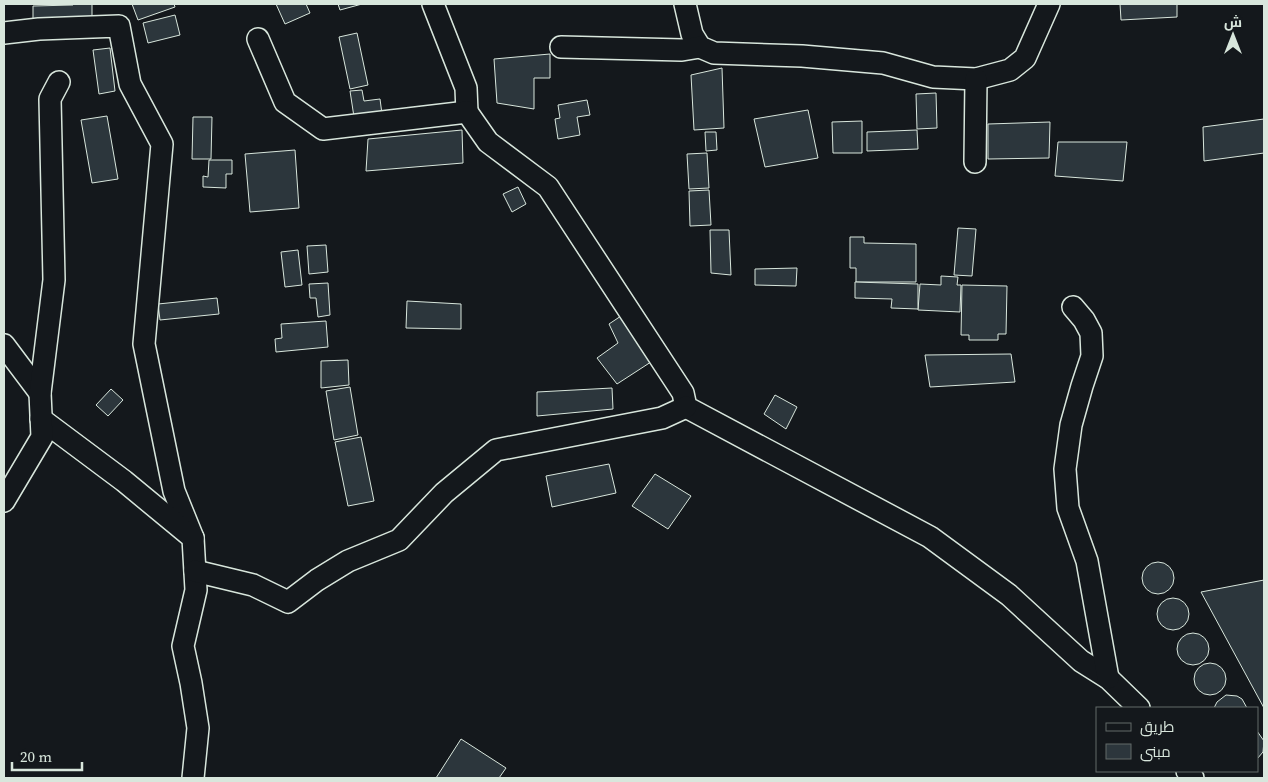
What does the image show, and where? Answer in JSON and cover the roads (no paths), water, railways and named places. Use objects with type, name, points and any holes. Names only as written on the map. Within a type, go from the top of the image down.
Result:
[{"type":"street","points":[[433,4],[466,88],[467,112],[488,142],[548,187],[683,393],[686,408]]},
{"type":"street","points":[[685,4],[692,34],[700,47]]},
{"type":"street","points":[[562,47],[682,50],[700,47],[714,53],[802,56],[883,63],[933,77],[976,78],[1010,70],[1025,58],[1049,4]]},
{"type":"street","points":[[4,33],[39,29],[120,26],[130,84],[162,144],[144,344],[174,491],[193,538],[196,590],[183,646],[198,728],[193,778]]},
{"type":"street","points":[[258,39],[285,102],[323,129],[467,112]]},
{"type":"street","points":[[975,162],[976,78]]},
{"type":"street","points":[[4,501],[42,438],[40,393],[54,280],[50,99],[59,82]]},
{"type":"street","points":[[1073,306],[1091,333],[1092,356],[1071,425],[1064,469],[1068,508],[1087,561],[1108,678]]},
{"type":"street","points":[[4,345],[40,393]]},
{"type":"street","points":[[195,571],[253,585],[288,602],[317,580],[348,561],[399,540],[444,493],[496,450],[662,418],[686,408]]},
{"type":"street","points":[[686,408],[930,537],[1009,595],[1081,661],[1108,678],[1139,707]]},
{"type":"street","points":[[41,419],[124,481],[193,538]]}]
